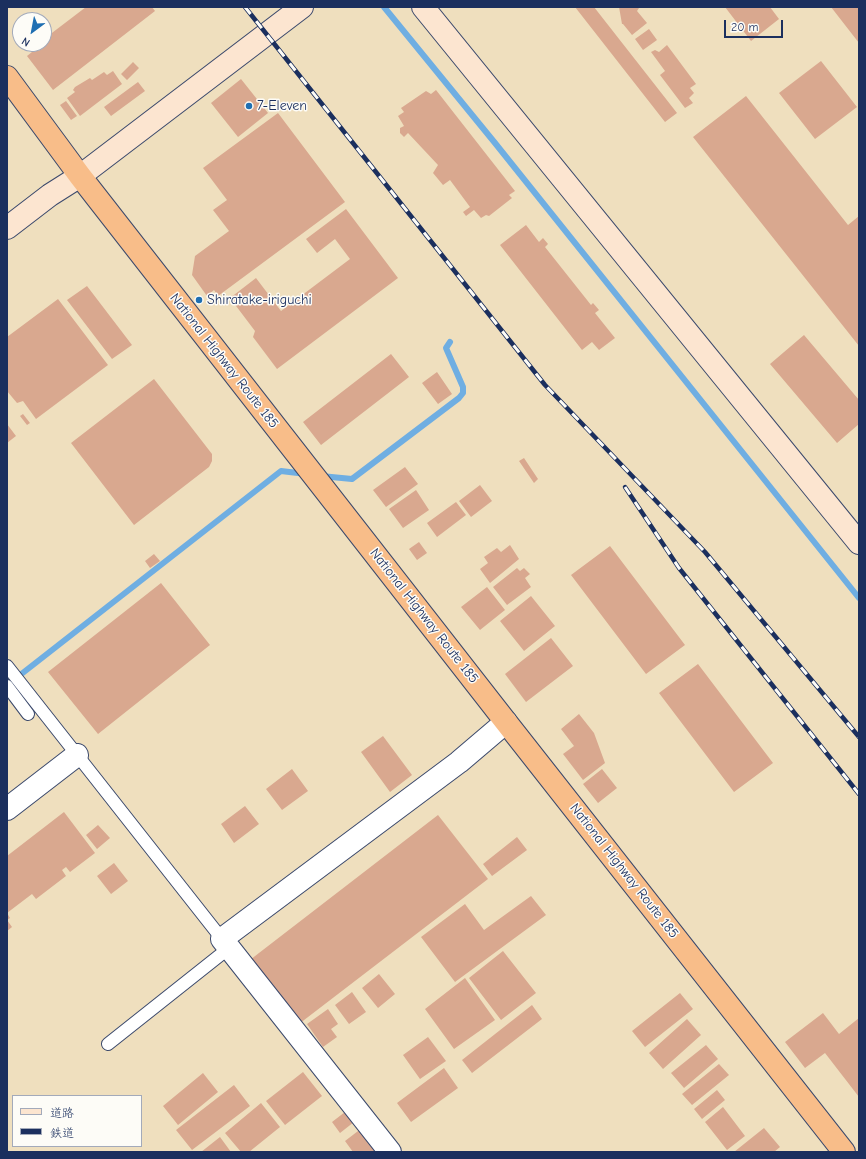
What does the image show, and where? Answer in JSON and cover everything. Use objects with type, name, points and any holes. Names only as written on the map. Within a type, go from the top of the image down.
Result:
[{"type":"highway","name":"National Highway Route 185","points":[[7,77],[80,176],[844,1152]]},
{"type":"street","points":[[7,228],[50,195],[80,176],[302,7]]},
{"type":"street","points":[[423,7],[859,543]]},
{"type":"street","points":[[390,1152],[226,944],[459,762],[506,722]]},
{"type":"street","points":[[7,809],[77,755]]},
{"type":"lane","points":[[10,670],[226,944],[108,1044]]},
{"type":"lane","points":[[10,689],[28,714]]},
{"type":"building","points":[[86,7],[152,7],[155,11],[53,90],[27,56],[32,52],[52,52],[52,33]]},
{"type":"building","points":[[575,7],[594,7],[677,113],[665,122]]},
{"type":"building","points":[[619,7],[639,7],[637,11],[647,23],[632,35],[622,24]]},
{"type":"building","points":[[725,7],[770,7],[779,19],[751,41]]},
{"type":"building","points":[[831,7],[859,7],[859,43]]},
{"type":"building","points":[[649,29],[657,40],[643,50],[635,39]]},
{"type":"building","points":[[667,45],[696,84],[690,88],[694,93],[689,98],[693,103],[685,108],[660,75],[665,71],[651,52],[655,50],[659,52]]},
{"type":"building","points":[[821,61],[857,107],[815,139],[779,93]]},
{"type":"building","points":[[133,62],[139,68],[127,80],[121,74]]},
{"type":"building","points":[[113,71],[122,84],[80,116],[67,98],[75,92],[73,90],[75,87],[90,78],[92,80],[104,72],[107,75]]},
{"type":"building","points":[[241,79],[268,113],[238,137],[211,103]]},
{"type":"building","points":[[138,82],[145,91],[111,116],[104,107]]},
{"type":"building","points":[[436,90],[515,191],[509,195],[512,198],[489,216],[486,215],[481,218],[474,210],[466,216],[463,212],[470,207],[450,180],[443,185],[433,173],[438,165],[408,133],[404,137],[400,133],[400,128],[404,126],[398,116],[404,112],[401,108],[426,91],[431,94]]},
{"type":"building","points":[[746,96],[848,225],[859,216],[859,346],[693,137]]},
{"type":"building","points":[[66,101],[77,116],[71,120],[60,105]]},
{"type":"building","points":[[278,113],[345,202],[218,296],[214,290],[207,296],[192,275],[195,256],[229,231],[213,210],[227,200],[203,168]]},
{"type":"building","points":[[346,209],[398,278],[277,369],[253,337],[255,331],[230,298],[256,278],[281,311],[350,259],[335,239],[317,253],[306,239]]},
{"type":"building","points":[[526,225],[539,242],[543,238],[548,244],[545,247],[591,305],[593,303],[599,310],[595,313],[615,338],[599,350],[592,342],[582,350],[500,245]]},
{"type":"building","points":[[87,286],[132,345],[112,359],[67,300]]},
{"type":"building","points":[[58,299],[108,365],[36,419],[23,401],[17,403],[7,391],[7,337]]},
{"type":"building","points":[[804,335],[859,400],[859,424],[837,443],[770,364]]},
{"type":"building","points":[[391,354],[409,377],[321,445],[303,422]]},
{"type":"building","points":[[437,372],[452,394],[438,404],[422,383]]},
{"type":"building","points":[[154,379],[212,454],[212,461],[209,467],[134,525],[71,443]]},
{"type":"building","points":[[23,414],[30,423],[27,425],[20,416]]},
{"type":"building","points":[[7,424],[16,436],[7,443]]},
{"type":"building","points":[[524,458],[538,479],[534,483],[519,461]]},
{"type":"building","points":[[405,467],[418,484],[386,507],[373,490]]},
{"type":"building","points":[[480,485],[492,501],[471,517],[459,501]]},
{"type":"building","points":[[416,490],[429,510],[403,528],[389,509]]},
{"type":"building","points":[[456,502],[466,515],[437,537],[427,523]]},
{"type":"building","points":[[419,542],[427,553],[417,560],[409,549]]},
{"type":"building","points":[[510,545],[519,559],[490,583],[480,569],[488,563],[484,557],[497,548],[501,552]]},
{"type":"building","points":[[610,546],[685,645],[646,674],[571,575]]},
{"type":"building","points":[[154,554],[160,561],[150,568],[145,561]]},
{"type":"building","points":[[517,568],[520,571],[524,568],[530,574],[525,578],[531,587],[507,605],[493,587]]},
{"type":"building","points":[[161,583],[210,645],[98,734],[48,672]]},
{"type":"building","points":[[487,587],[505,610],[480,630],[461,607]]},
{"type":"building","points":[[531,596],[555,626],[524,651],[500,621]]},
{"type":"building","points":[[551,638],[573,666],[526,702],[505,674]]},
{"type":"building","points":[[698,664],[773,763],[734,792],[659,693]]},
{"type":"building","points":[[579,714],[594,733],[605,763],[583,780],[563,754],[574,746],[561,729]]},
{"type":"building","points":[[383,736],[412,775],[390,792],[361,752]]},
{"type":"building","points":[[292,769],[308,791],[282,810],[266,789]]},
{"type":"building","points":[[602,769],[617,788],[598,803],[583,784]]},
{"type":"building","points":[[245,806],[259,824],[234,843],[221,824]]},
{"type":"building","points":[[64,812],[95,853],[70,872],[66,867],[62,870],[66,876],[36,899],[32,894],[7,913],[7,856]]},
{"type":"building","points":[[438,815],[488,879],[295,1027],[246,963]]},
{"type":"building","points":[[98,825],[110,838],[97,849],[86,835]]},
{"type":"building","points":[[517,837],[527,850],[492,876],[483,864]]},
{"type":"building","points":[[114,863],[128,881],[111,894],[97,876]]},
{"type":"building","points":[[531,896],[546,915],[455,982],[421,937],[465,904],[484,930]]},
{"type":"building","points":[[7,913],[10,918],[7,920]]},
{"type":"building","points":[[7,920],[12,927],[7,931]]},
{"type":"building","points":[[503,951],[536,993],[501,1020],[469,978]]},
{"type":"building","points":[[379,974],[395,994],[378,1008],[362,988]]},
{"type":"building","points":[[465,978],[495,1020],[454,1049],[425,1009]]},
{"type":"building","points":[[352,992],[366,1012],[349,1024],[335,1005]]},
{"type":"building","points":[[680,993],[693,1009],[645,1047],[632,1031]]},
{"type":"building","points":[[532,1005],[542,1019],[472,1073],[462,1060]]},
{"type":"building","points":[[328,1009],[338,1024],[331,1029],[337,1037],[323,1047],[307,1024]]},
{"type":"building","points":[[823,1013],[839,1034],[859,1018],[859,1097],[825,1053],[805,1068],[785,1042]]},
{"type":"building","points":[[687,1019],[701,1035],[663,1069],[649,1053]]},
{"type":"building","points":[[428,1037],[446,1061],[420,1079],[403,1055]]},
{"type":"building","points":[[706,1045],[718,1059],[684,1088],[671,1073]]},
{"type":"building","points":[[719,1064],[729,1075],[692,1105],[682,1094]]},
{"type":"building","points":[[444,1068],[458,1088],[411,1122],[397,1103]]},
{"type":"building","points":[[303,1072],[322,1096],[285,1125],[266,1101]]},
{"type":"building","points":[[203,1073],[218,1092],[178,1125],[163,1106]]},
{"type":"building","points":[[234,1085],[250,1106],[192,1150],[176,1130]]},
{"type":"building","points":[[717,1090],[725,1100],[702,1119],[694,1109]]},
{"type":"building","points":[[261,1103],[280,1127],[249,1152],[241,1152],[225,1133]]},
{"type":"building","points":[[723,1107],[745,1136],[727,1150],[705,1122]]},
{"type":"building","points":[[345,1112],[354,1122],[340,1133],[332,1122]]},
{"type":"building","points":[[362,1128],[378,1150],[376,1152],[353,1152],[345,1141]]},
{"type":"building","points":[[764,1128],[780,1147],[774,1152],[734,1152]]},
{"type":"building","points":[[220,1137],[231,1152],[201,1152]]},
{"type":"waterway","points":[[384,7],[495,143],[859,598]]},
{"type":"waterway","points":[[321,476],[352,479],[459,398],[463,393],[463,387],[446,348],[450,342]]},
{"type":"waterway","points":[[15,679],[281,471],[306,474]]},
{"type":"railway","points":[[245,7],[545,385],[705,552],[859,737]]},
{"type":"railway","points":[[625,487],[679,568],[859,794]]},
{"type":"place","name":"7-Eleven","points":[[249,106]]},
{"type":"place","name":"Shiratake-iriguchi","points":[[199,300]]}]
